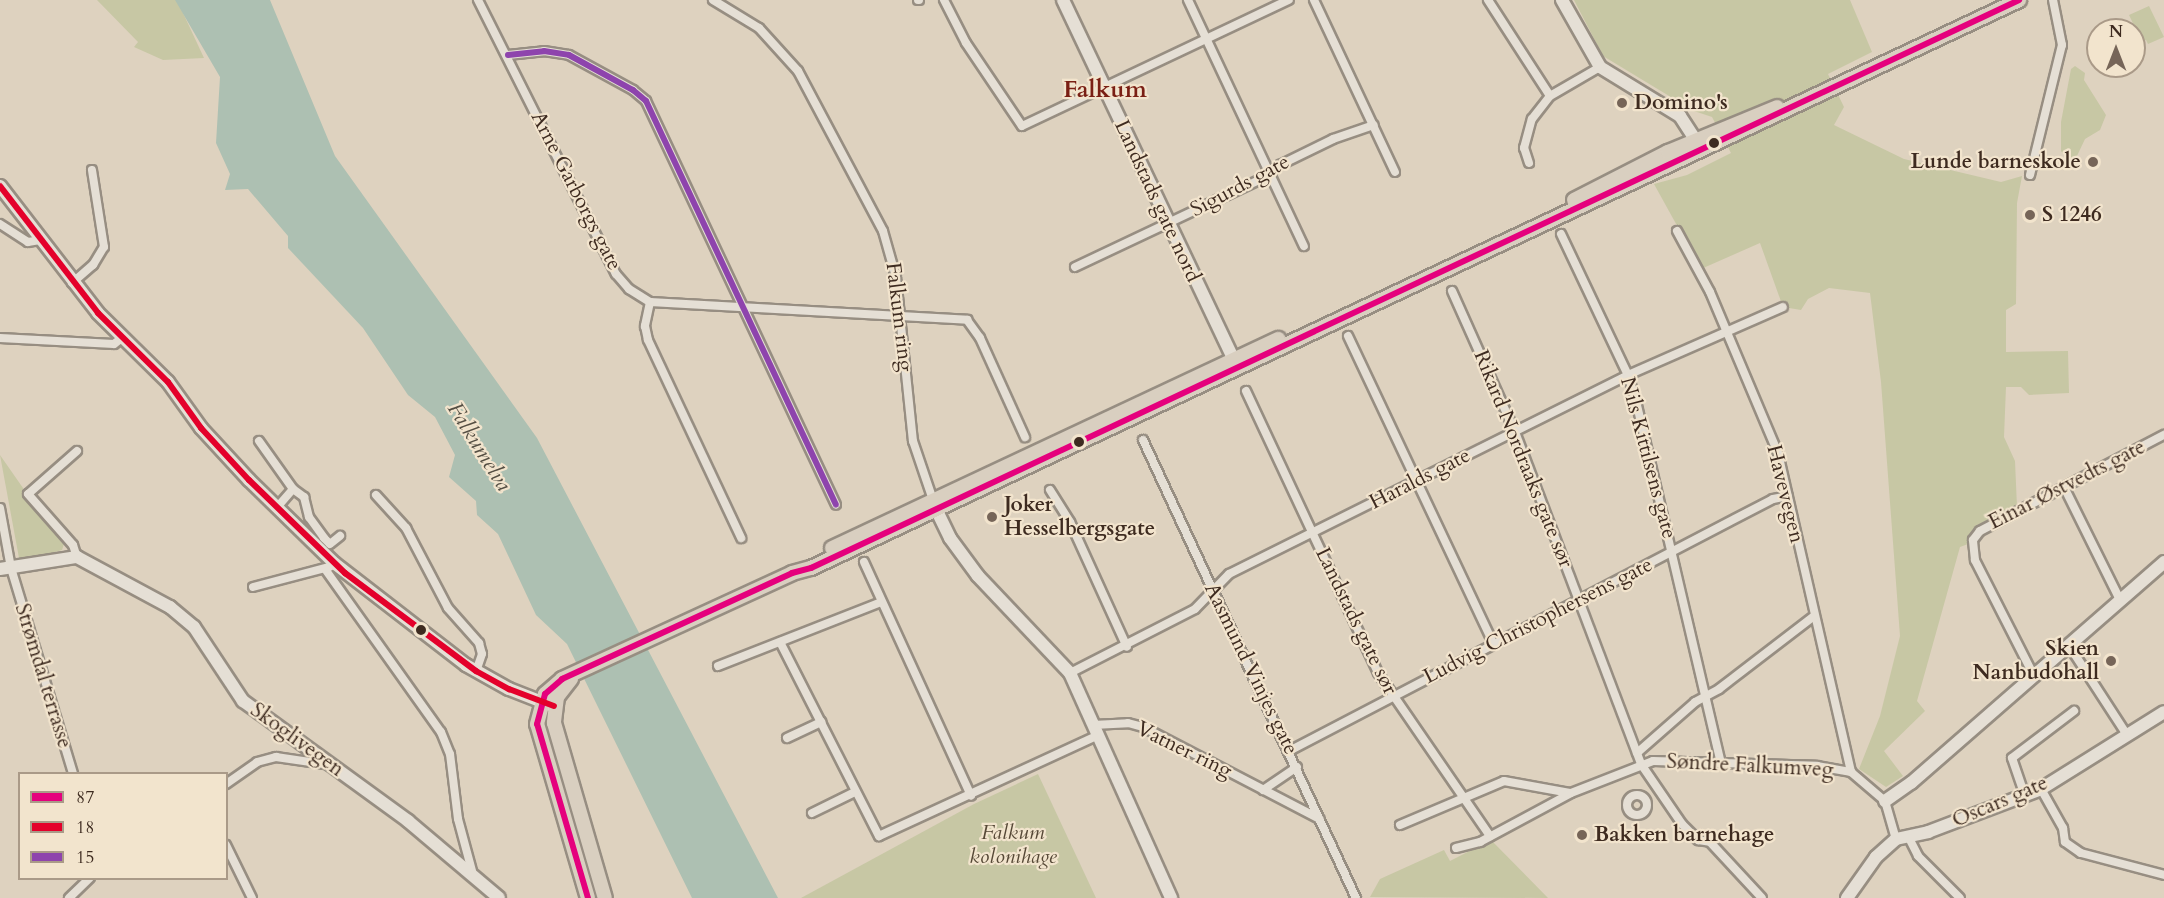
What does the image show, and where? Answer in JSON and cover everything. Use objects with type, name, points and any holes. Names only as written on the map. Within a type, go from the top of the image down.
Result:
[{"type":"main road","points":[[588,898],[538,731],[551,686],[792,573],[811,568],[934,504],[1523,231],[1616,177],[1719,136],[1827,89],[2019,0]]},
{"type":"main road","points":[[547,704],[605,898]]},
{"type":"street","name":"Arne Garborgs gate","points":[[478,0],[508,55],[616,274],[629,289],[650,302]]},
{"type":"street","name":"Falkum ring","points":[[712,0],[759,28],[798,71],[883,231],[896,277],[913,441],[934,504]]},
{"type":"street","points":[[944,0],[966,43],[1022,126],[1289,0]]},
{"type":"street","name":"Landstads gate nord","points":[[1063,0],[1167,224],[1235,363]]},
{"type":"street","points":[[1188,0],[1304,246]]},
{"type":"street","points":[[1314,0],[1395,172]]},
{"type":"street","points":[[1488,0],[1550,96]]},
{"type":"street","points":[[1562,0],[1600,67],[1680,116],[1699,144]]},
{"type":"street","points":[[2030,175],[2062,45],[2053,0]]},
{"type":"street","points":[[508,55],[544,51],[569,55],[633,90],[646,101],[836,504]]},
{"type":"street","points":[[1528,163],[1524,148],[1532,119],[1550,96],[1600,67]]},
{"type":"street","name":"Sigurds gate","points":[[1075,267],[1167,224],[1333,139],[1374,125]]},
{"type":"street","points":[[72,283],[93,265],[104,247],[92,170]]},
{"type":"street","points":[[0,186],[72,283],[168,382],[201,428],[249,480],[278,506],[330,566],[441,732],[451,760],[458,819],[472,871]]},
{"type":"street","points":[[0,224],[28,242],[40,240]]},
{"type":"street","name":"Havevegen","points":[[1677,231],[1710,292],[1778,453],[1813,617],[1851,772]]},
{"type":"street","name":"Nils Kittilsens gate","points":[[1561,234],[1628,375],[1721,762]]},
{"type":"street","name":"Rikard Nordraaks gate sør","points":[[1452,291],[1515,432],[1641,764],[1682,824],[1698,840],[1710,842],[1762,898]]},
{"type":"street","points":[[741,538],[648,340],[645,326],[650,302],[900,318],[957,318],[973,326],[1025,437]]},
{"type":"street","name":"Haralds gate","points":[[1070,673],[1127,646],[1195,609],[1228,574],[1628,375],[1725,330],[1783,307]]},
{"type":"street","points":[[1347,336],[1493,643]]},
{"type":"street","points":[[0,338],[114,344],[123,337]]},
{"type":"street","name":"Landstads gate sør","points":[[1246,391],[1392,697],[1466,797],[1490,836]]},
{"type":"street","name":"Einar Østvedts gate","points":[[2033,674],[1975,560],[1973,540],[1980,531],[2164,435]]},
{"type":"street","name":"Aasmund Vinjes gate","points":[[1143,440],[1291,750],[1356,898]]},
{"type":"street","points":[[259,441],[293,489],[304,497],[309,517],[324,538],[330,544],[340,536]]},
{"type":"street","points":[[5,569],[77,557],[73,545],[28,494],[77,451]]},
{"type":"street","points":[[2064,487],[2120,600]]},
{"type":"street","points":[[278,506],[293,489]]},
{"type":"street","points":[[1050,490],[1070,522],[1127,646]]},
{"type":"street","points":[[376,495],[406,528],[448,608],[479,643],[482,654],[476,671]]},
{"type":"street","name":"Ludvig Christophersens gate","points":[[1291,750],[1773,499],[1788,496]]},
{"type":"street","points":[[934,504],[950,538],[978,576],[1070,673],[1094,731],[1171,898]]},
{"type":"street","name":"Strømdal terrasse","points":[[0,508],[5,569],[72,772]]},
{"type":"street","name":"Skoglivegen","points":[[77,557],[140,588],[183,617],[202,639],[243,701],[331,764],[472,871],[499,898]]},
{"type":"street","points":[[864,562],[971,796]]},
{"type":"street","points":[[1960,898],[1902,838],[1885,801],[1911,783],[2033,674],[2164,562]]},
{"type":"street","points":[[330,566],[476,671],[547,704]]},
{"type":"street","points":[[253,587],[330,566]]},
{"type":"street","points":[[718,666],[881,602]]},
{"type":"street","points":[[1637,753],[1706,695],[1813,617]]},
{"type":"street","points":[[780,642],[879,836],[971,796],[1094,731]]},
{"type":"street","points":[[2068,644],[2127,735]]},
{"type":"street","points":[[2025,796],[2012,758],[2074,711]]},
{"type":"street","name":"Oscars gate","points":[[1847,898],[1876,857],[1902,838],[2041,789],[2164,712]]},
{"type":"street","points":[[788,738],[819,718]]},
{"type":"street","name":"Vatner ring","points":[[1094,731],[1128,723],[1143,727],[1320,819]]},
{"type":"street","points":[[228,783],[266,759],[286,757],[331,764]]},
{"type":"street","name":"Søndre Falkumveg","points":[[1456,848],[1490,836],[1570,793],[1653,761],[1817,766],[1851,772],[1885,801]]},
{"type":"street","points":[[1263,790],[1298,766]]},
{"type":"street","points":[[1400,825],[1504,781],[1570,793]]},
{"type":"street","points":[[2041,789],[2063,828],[2065,842],[2081,853],[2164,876]]},
{"type":"street","points":[[812,813],[855,792]]},
{"type":"street","points":[[228,849],[252,898]]},
{"type":"street","points":[[69,898],[89,880]]},
{"type":"green space","points":[[97,0],[177,0],[204,58],[163,60],[134,47],[138,42]]},
{"type":"green space","points":[[1574,0],[1850,0],[1872,52],[1828,74],[1844,107],[1834,125],[1904,159],[2001,182],[2022,176],[2017,203],[2016,304],[2006,310],[2006,352],[2068,351],[2069,393],[2029,395],[2021,387],[2006,387],[2004,437],[2015,461],[2017,507],[1974,531],[1968,544],[1960,547],[1917,701],[1925,711],[1884,751],[1903,776],[1886,787],[1859,769],[1880,716],[1900,636],[1881,382],[1870,293],[1829,288],[1808,299],[1801,310],[1783,307],[1760,243],[1701,269],[1654,184],[1687,175],[1731,153],[1712,117],[1694,111],[1603,56]]},
{"type":"green space","points":[[2149,6],[2164,37],[2148,44],[2146,18],[2130,18],[2129,15]]},
{"type":"green space","points":[[2075,66],[2085,73],[2084,80],[2106,115],[2100,130],[2085,139],[2076,158],[2068,160],[2061,151],[2061,122],[2071,69]]},
{"type":"green space","points":[[0,455],[23,488],[25,500],[64,544],[62,550],[24,561],[19,558]]},
{"type":"green space","name":"Falkum kolonihage","points":[[1038,774],[1096,898],[801,898],[974,804]]},
{"type":"green space","points":[[1491,840],[1548,898],[1370,897],[1380,879],[1444,850],[1450,861]]},
{"type":"water","name":"Falkumelva","points":[[175,0],[270,0],[335,156],[537,438],[778,898],[692,898],[567,644],[536,615],[498,534],[477,515],[476,501],[449,477],[455,455],[435,417],[408,395],[363,328],[288,248],[288,236],[248,189],[225,190],[230,174],[216,143],[220,77]]},
{"type":"transit line","name":"87","points":[[588,898],[537,724],[545,694],[562,679],[792,573],[811,568],[2019,0]]},
{"type":"transit line","name":"15","points":[[508,55],[544,51],[569,55],[633,90],[646,101],[836,504]]},
{"type":"transit line","name":"18","points":[[0,186],[98,313],[168,382],[201,428],[249,480],[345,573],[476,671],[509,689],[554,706]]},
{"type":"place","name":"Domino's","points":[[1622,103]]},
{"type":"place","name":"Lunde barneskole","points":[[2093,162]]},
{"type":"place","name":"S 1246","points":[[2030,215]]},
{"type":"place","name":"Joker Hesselbergsgate","points":[[992,517]]},
{"type":"place","name":"Skien Nanbudohall","points":[[2111,661]]},
{"type":"place","name":"Bakken barnehage","points":[[1582,835]]},
{"type":"district","name":"Falkum","points":[[1105,90]]}]
